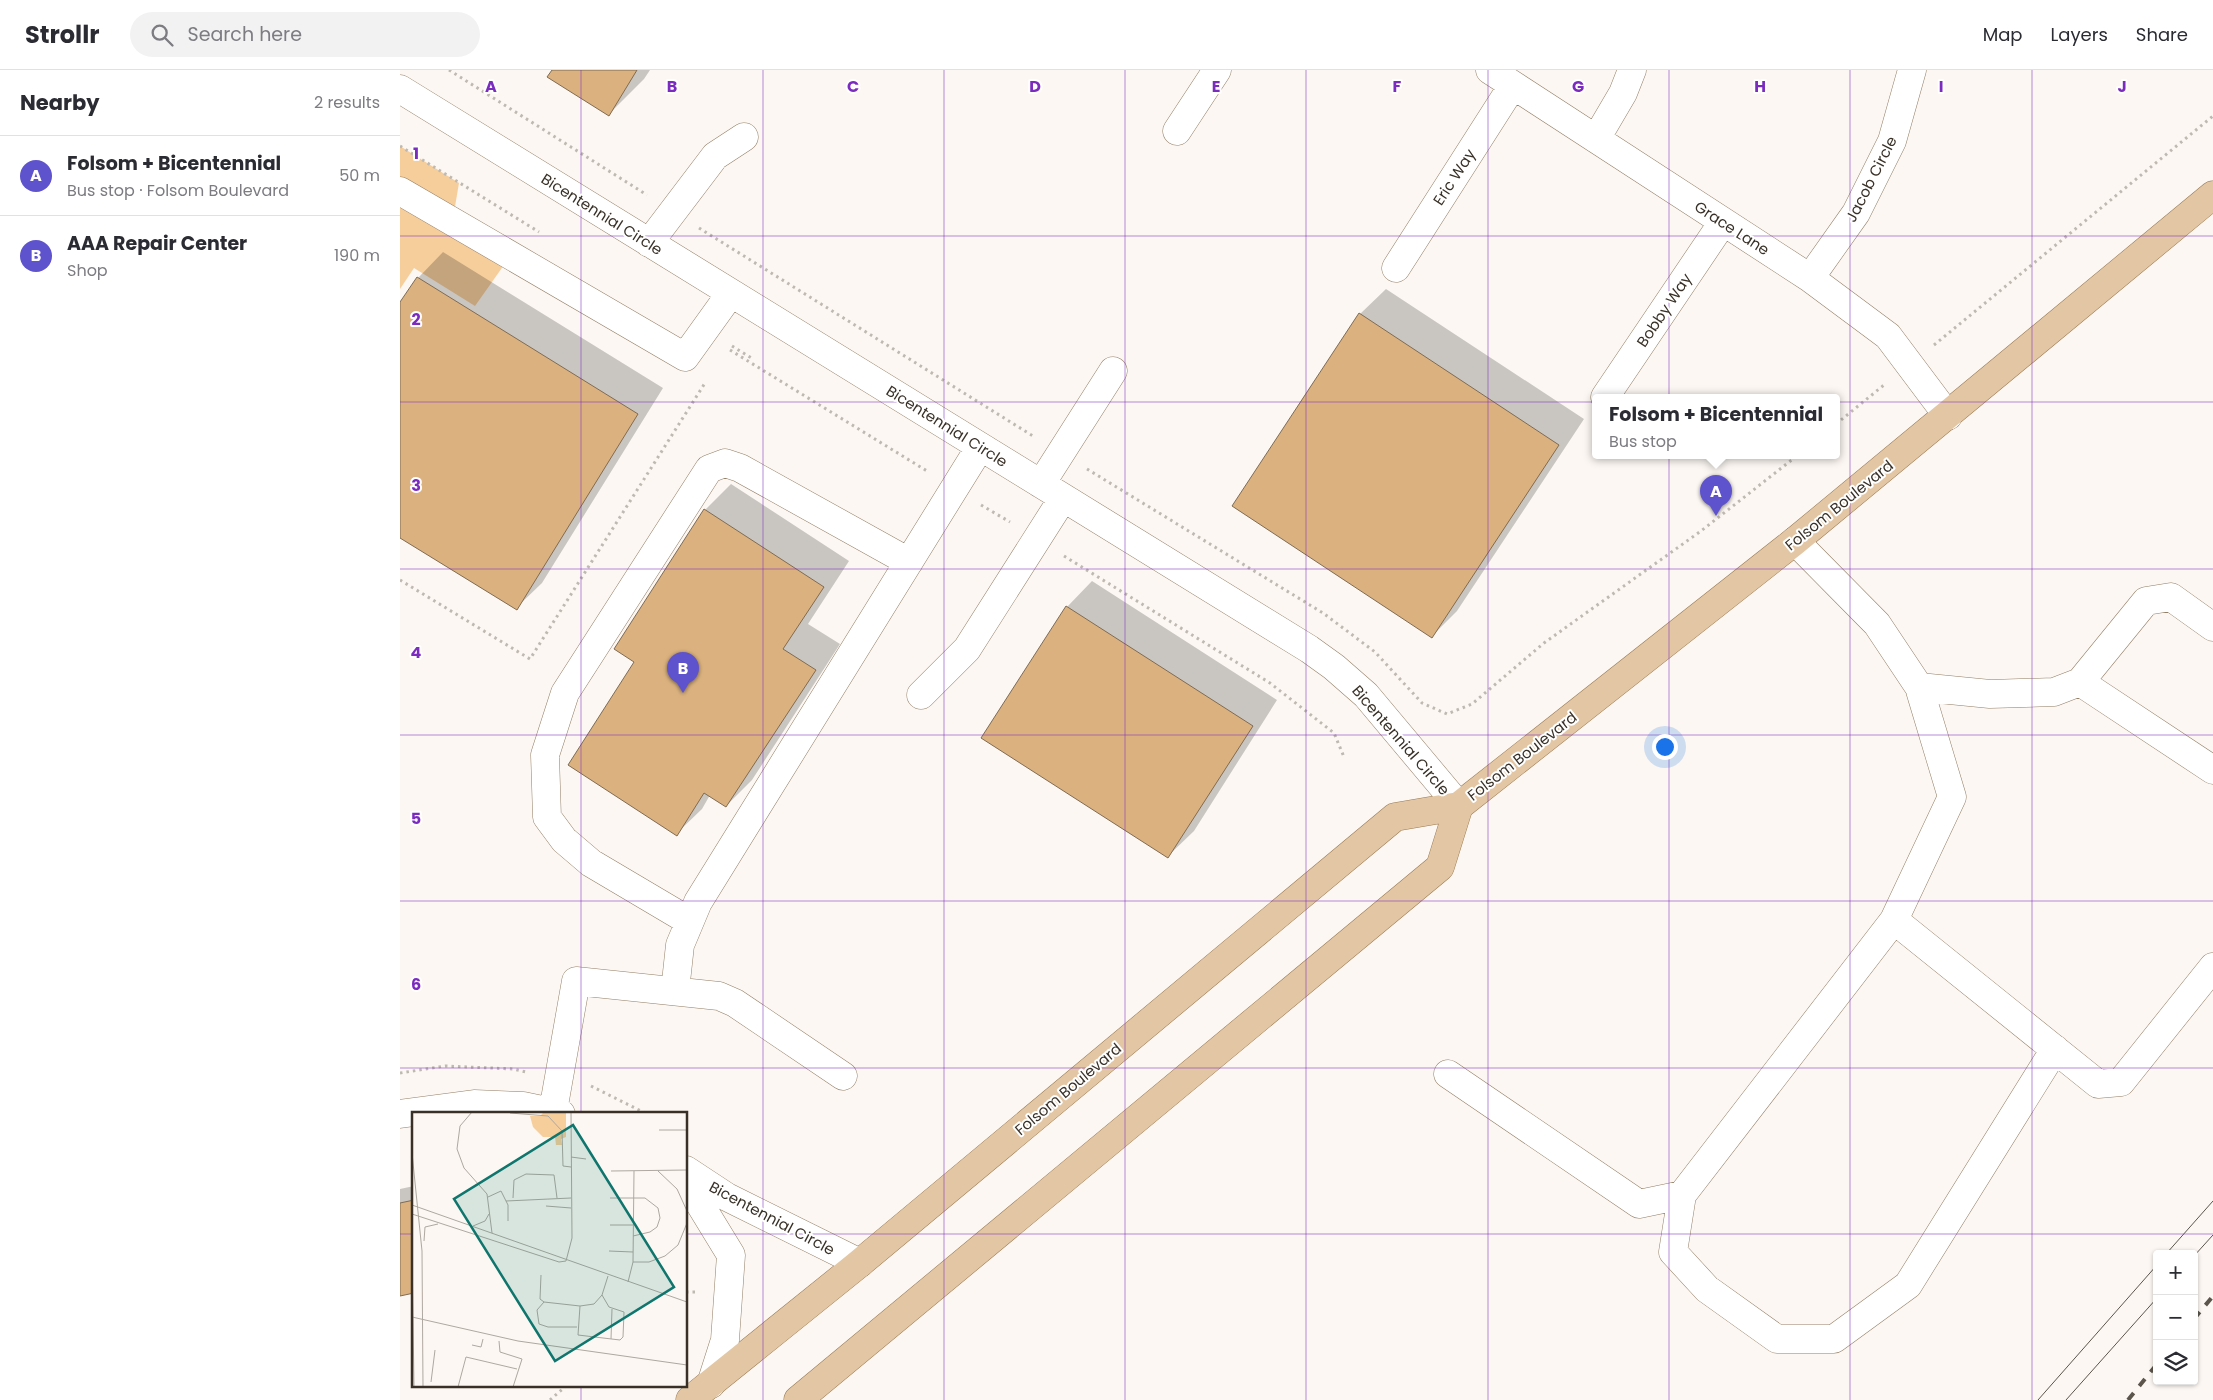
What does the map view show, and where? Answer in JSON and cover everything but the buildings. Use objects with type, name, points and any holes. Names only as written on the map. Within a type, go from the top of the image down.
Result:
[{"type":"main road","name":"Folsom Boulevard","points":[[700,1392],[860,1263],[1394,816],[1459,806],[1795,541],[2213,195]]},
{"type":"main road","name":"Folsom Boulevard","points":[[798,1400],[1440,867],[1459,806]]},
{"type":"street","points":[[1177,131],[1217,70]]},
{"type":"street","name":"Grace Lane","points":[[1490,70],[1810,278],[1888,336],[1948,416]]},
{"type":"street","points":[[1596,139],[1623,93],[1632,70]]},
{"type":"street","name":"Jacob Circle","points":[[1810,278],[1856,213],[1892,141],[1912,70]]},
{"type":"street","name":"Eric Way","points":[[1396,268],[1513,86]]},
{"type":"street","name":"Bicentennial Circle","points":[[400,89],[1309,649],[1334,667],[1366,695],[1459,806]]},
{"type":"street","points":[[650,243],[715,156],[744,137]]},
{"type":"street","points":[[400,191],[685,357],[731,293]]},
{"type":"street","name":"Bobby Way","points":[[1607,394],[1723,222]]},
{"type":"street","points":[[1041,484],[1113,372]]},
{"type":"street","points":[[675,991],[680,945],[698,902],[980,447]]},
{"type":"street","points":[[690,921],[591,863],[564,840],[547,817],[545,755],[565,693],[709,469],[724,463],[740,468],[909,562]]},
{"type":"street","points":[[920,695],[967,648],[1064,498]]},
{"type":"street","points":[[1795,541],[1877,624],[1919,687],[1952,796],[1894,920],[1682,1195],[1673,1252],[1707,1289],[1777,1339],[1834,1339],[1908,1285],[2055,1049]]},
{"type":"street","points":[[1919,687],[1990,694],[2054,692],[2080,682],[2146,601],[2171,597],[2213,627]]},
{"type":"street","points":[[2080,682],[2213,770]]},
{"type":"street","points":[[1894,920],[2098,1084],[2121,1082],[2213,967]]},
{"type":"street","points":[[557,1112],[576,981],[719,996],[735,1003],[843,1076]]},
{"type":"street","points":[[1448,1074],[1639,1204],[1682,1195]]},
{"type":"street","points":[[415,1112],[474,1104],[523,1106],[552,1112]]},
{"type":"street","name":"Bicentennial Circle","points":[[688,1171],[727,1197],[860,1263]]},
{"type":"street","points":[[688,1190],[698,1201],[731,1255],[725,1340],[700,1392]]},
{"type":"path","points":[[449,70],[673,212],[1323,613],[1375,652],[1422,703],[1447,714],[1472,704],[1544,642],[1701,531],[1793,459]]},
{"type":"path","points":[[1840,421],[2213,116]]},
{"type":"path","points":[[400,146],[543,234]]},
{"type":"path","points":[[753,359],[729,344],[727,348],[1270,683],[1334,733],[1344,757]]},
{"type":"path","points":[[400,580],[530,659],[706,381]]},
{"type":"path","points":[[550,1400],[564,1388]]},
{"type":"shaded area","points":[[400,146],[459,183],[451,230],[511,255],[475,306],[414,268],[400,289]]},
{"type":"tram line","points":[[2170,1250],[2213,1201]]},
{"type":"tram line","points":[[2198,1252],[2213,1235]]},
{"type":"tram line","points":[[2038,1400],[2153,1270]]},
{"type":"tram line","points":[[2066,1400],[2153,1302]]},
{"type":"railway","points":[[2198,1314],[2213,1296]]},
{"type":"railway","points":[[2128,1400],[2153,1369]]},
{"type":"place","name":"Folsom + Bicentennial","points":[[1716,516]]},
{"type":"place","name":"AAA Repair Center","points":[[683,693]]}]
